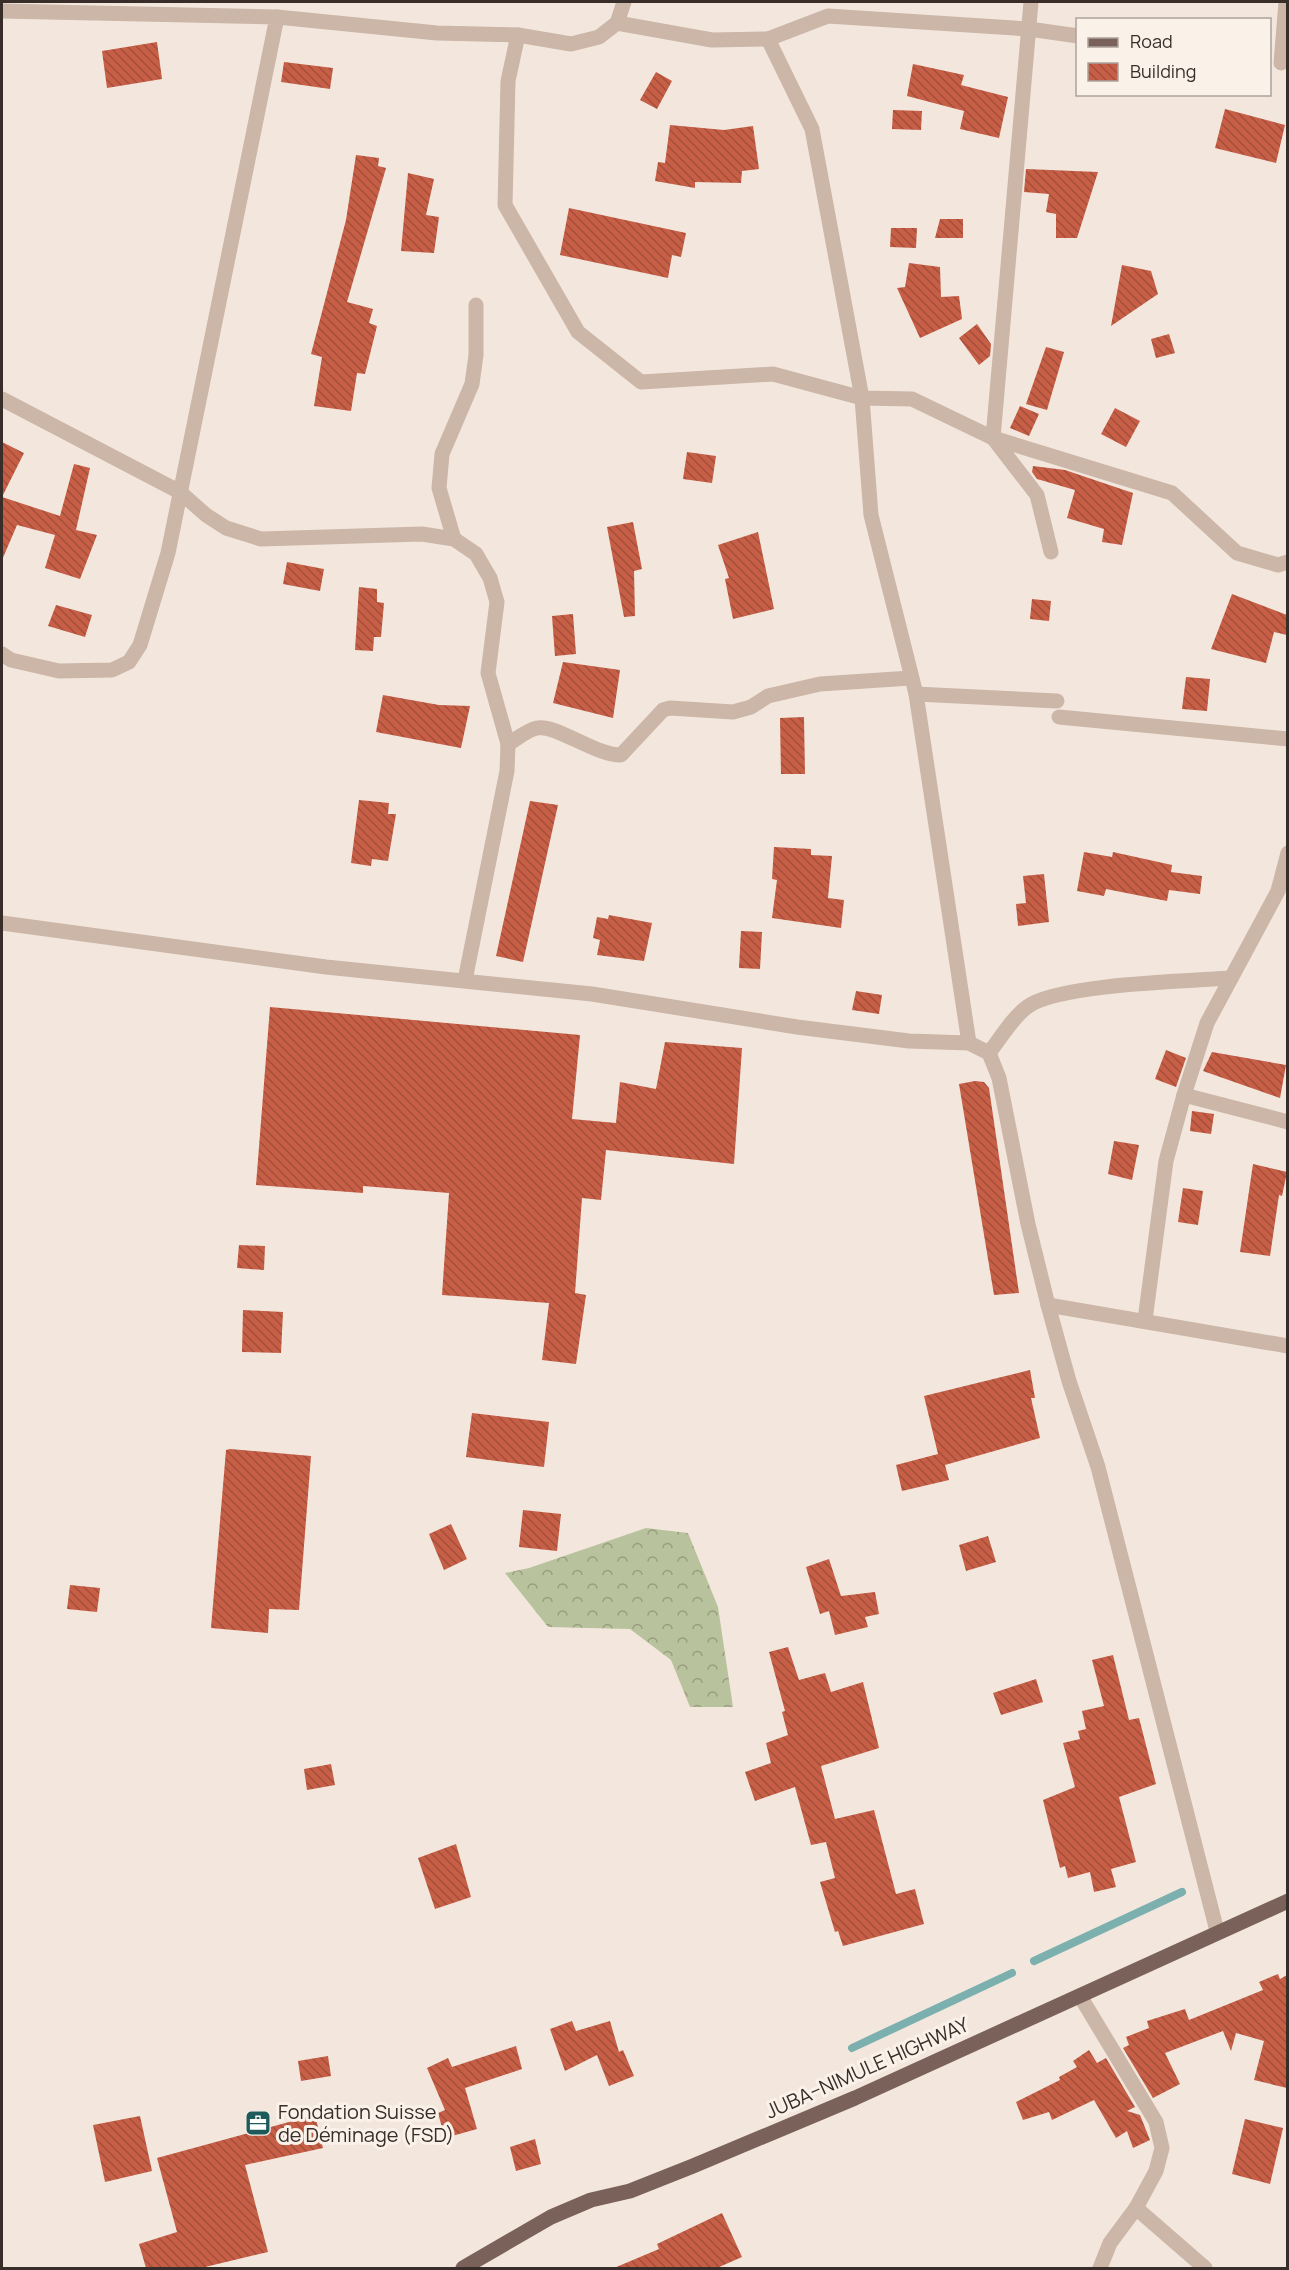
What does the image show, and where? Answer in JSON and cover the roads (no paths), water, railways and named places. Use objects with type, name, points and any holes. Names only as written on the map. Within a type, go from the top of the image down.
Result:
[{"type":"main road","name":"JUBA–NIMULE HIGHWAY","points":[[463,2268],[551,2217],[591,2200],[630,2191],[855,2098],[1287,1901]]},
{"type":"street","points":[[2,11],[278,17],[437,33],[518,35],[571,44],[599,37],[617,23],[624,2]]},
{"type":"street","points":[[1031,2],[993,438],[1037,495],[1051,552]]},
{"type":"street","points":[[1279,63],[1286,2]]},
{"type":"street","points":[[617,23],[712,40],[768,39],[828,16],[1029,29],[1076,36]]},
{"type":"street","points":[[2,654],[10,660],[58,671],[112,670],[129,662],[140,645],[168,553],[278,17]]},
{"type":"street","points":[[518,35],[508,81],[505,205],[578,332],[641,382],[773,374],[862,398],[912,399],[993,438],[1172,493],[1237,553],[1278,565],[1287,562]]},
{"type":"street","points":[[768,39],[812,129],[862,398],[871,515],[916,694],[969,1043]]},
{"type":"street","points":[[454,539],[439,488],[442,454],[464,408],[472,384],[476,355],[476,305]]},
{"type":"street","points":[[2,399],[180,492],[206,515],[226,528],[261,539],[422,534],[454,539],[476,554],[490,578],[497,602],[488,673],[508,744],[507,771],[465,980]]},
{"type":"street","points":[[508,744],[537,728],[549,729],[609,755],[621,755],[663,710],[670,708],[733,712],[751,707],[768,696],[820,684],[911,678]]},
{"type":"street","points":[[916,694],[1057,701]]},
{"type":"street","points":[[1059,717],[1287,739]]},
{"type":"street","points":[[1145,1320],[1166,1161],[1184,1095],[1207,1023],[1278,891],[1287,853]]},
{"type":"street","points":[[2,923],[326,967],[592,994],[797,1027],[898,1040],[969,1043],[988,1053],[999,1078],[1028,1224],[1048,1305],[1069,1381],[1098,1467],[1217,1931]]},
{"type":"street","points":[[988,1053],[1027,1007],[1054,997],[1126,985],[1231,978]]},
{"type":"street","points":[[1184,1095],[1287,1122]]},
{"type":"street","points":[[1048,1305],[1287,1346]]},
{"type":"street","points":[[1080,1996],[1156,2122],[1162,2148],[1156,2171],[1136,2208],[1110,2243],[1100,2268]]},
{"type":"street","points":[[1136,2208],[1205,2268]]},
{"type":"waterway","points":[[1034,1961],[1182,1892]]},
{"type":"waterway","points":[[852,2048],[1012,1973]]},
{"type":"place","name":"Fondation Suisse de Déminage (FSD)","points":[[258,2123]]}]
